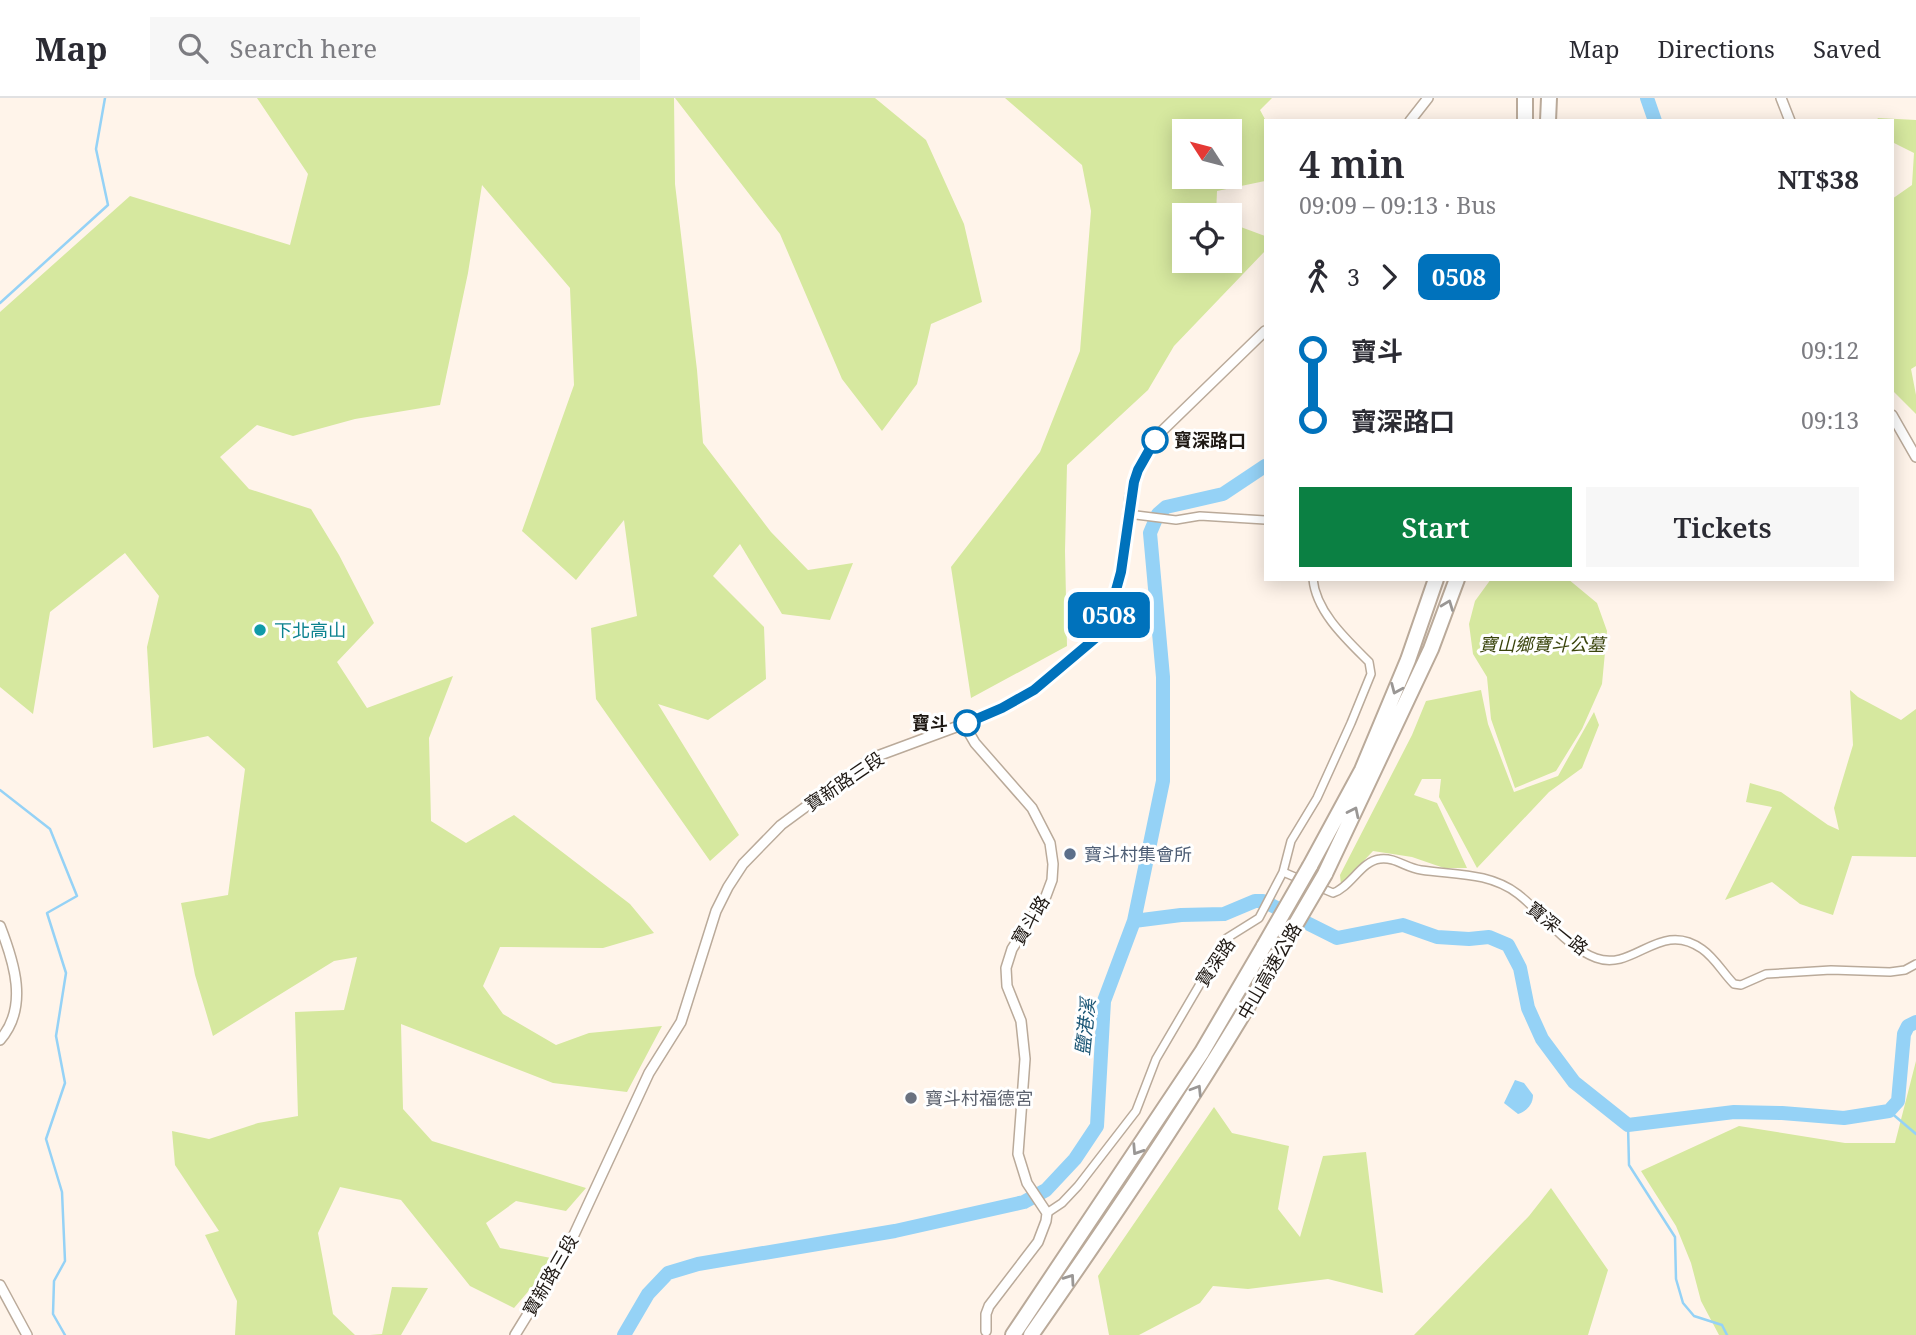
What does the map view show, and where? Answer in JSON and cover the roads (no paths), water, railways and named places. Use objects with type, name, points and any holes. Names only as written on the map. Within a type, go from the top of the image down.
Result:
[{"type":"highway","points":[[1525,98],[1525,119]]},
{"type":"highway","points":[[1548,119],[1549,98]]},
{"type":"highway","name":"中山高速公路","points":[[1013,1335],[1202,1052],[1310,866],[1362,771],[1409,660],[1435,581]]},
{"type":"highway","name":"中山高速公路","points":[[1031,1335],[1185,1108],[1239,1023],[1325,874],[1431,649],[1456,581]]},
{"type":"street","points":[[1412,119],[1428,98]]},
{"type":"street","points":[[1781,98],[1789,119]]},
{"type":"street","name":"寶新路三段","points":[[515,1335],[566,1252],[649,1073],[681,1022],[716,911],[743,864],[781,825],[872,758],[1002,708],[1034,690],[1098,636],[1108,619],[1121,572],[1130,496],[1138,470],[1162,431],[1264,332]]},
{"type":"street","points":[[1894,418],[1916,457]]},
{"type":"street","points":[[1128,514],[1177,520],[1200,516],[1264,520]]},
{"type":"street","name":"寶深路","points":[[984,1333],[989,1306],[1041,1237],[1047,1213],[1062,1203],[1083,1180],[1136,1111],[1156,1059],[1227,938],[1259,918],[1264,910],[1283,872],[1291,841],[1317,798],[1371,674],[1369,662],[1341,632],[1317,599],[1313,581]]},
{"type":"street","name":"寶斗路","points":[[964,724],[975,743],[1032,808],[1046,833],[1052,855],[1052,880],[1046,896],[1013,949],[1006,968],[1007,985],[1021,1021],[1024,1051],[1018,1154],[1027,1183],[1047,1213]]},
{"type":"street","name":"寶深一路","points":[[1283,872],[1333,893],[1379,859],[1398,861],[1419,870],[1479,876],[1499,883],[1518,895],[1560,934],[1597,958],[1611,960],[1668,939],[1684,940],[1700,947],[1713,958],[1734,984],[1741,985],[1766,974],[1831,970],[1890,972],[1905,970],[1916,964]]},
{"type":"street","points":[[0,926],[8,946],[16,982],[17,1004],[13,1021],[0,1040]]},
{"type":"street","points":[[0,1285],[27,1335]]},
{"type":"water","points":[[1515,1080],[1524,1083],[1533,1095],[1529,1107],[1518,1114],[1504,1103]]},
{"type":"waterway","points":[[0,303],[108,205],[96,149],[105,98]]},
{"type":"waterway","name":"鹽港溪","points":[[1647,98],[1654,119]]},
{"type":"waterway","name":"鹽港溪","points":[[624,1335],[648,1294],[668,1273],[698,1264],[895,1231],[1024,1202],[1046,1190],[1075,1159],[1097,1126],[1104,1001],[1134,921],[1163,781],[1163,677],[1150,533],[1158,514],[1166,507],[1223,494],[1264,467]]},
{"type":"waterway","points":[[0,790],[50,829],[77,896],[47,913],[66,973],[56,1036],[65,1083],[46,1139],[62,1192],[65,1261],[54,1281],[53,1314],[65,1335]]},
{"type":"waterway","points":[[1134,921],[1181,915],[1224,914],[1255,901],[1263,901],[1337,938],[1403,925],[1437,937],[1489,937],[1508,945],[1520,968],[1528,1008],[1542,1039],[1574,1082],[1628,1125],[1734,1112],[1844,1118],[1889,1111],[1898,1101],[1904,1034],[1908,1026],[1916,1022]]},
{"type":"waterway","points":[[1889,1111],[1916,1134]]},
{"type":"waterway","points":[[1628,1125],[1629,1165],[1675,1237],[1676,1279],[1683,1303],[1694,1316],[1722,1325],[1727,1335]]},
{"type":"place","name":"寶深路口","points":[[1155,440]]},
{"type":"place","name":"下北高山","points":[[260,630]]},
{"type":"place","name":"寶斗","points":[[967,723]]},
{"type":"place","name":"寶斗村集會所","points":[[1070,854]]},
{"type":"place","name":"寶斗村福德宮","points":[[911,1098]]},
{"type":"park label","name":"寶山鄉寶斗公墓","points":[[1542,644]]}]
